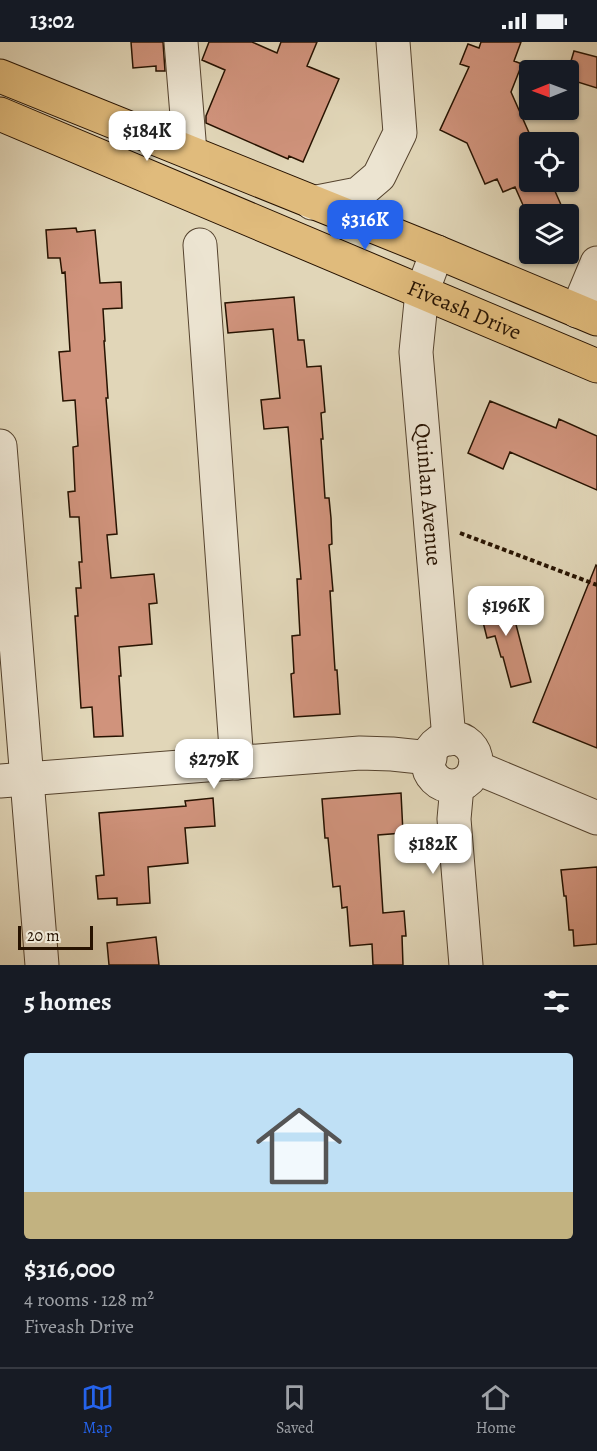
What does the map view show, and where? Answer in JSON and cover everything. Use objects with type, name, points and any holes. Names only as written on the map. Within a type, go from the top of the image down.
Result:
[{"type":"main road","name":"Fiveash Drive","points":[[0,76],[587,315]]},
{"type":"main road","name":"Fiveash Drive","points":[[0,114],[597,366]]},
{"type":"street","points":[[181,42],[190,152]]},
{"type":"street","points":[[312,203],[358,194],[379,176],[400,134],[393,42]]},
{"type":"street","points":[[200,245],[237,763]]},
{"type":"street","name":"Quinlan Avenue","points":[[437,252],[422,292],[416,352],[431,522],[439,749]]},
{"type":"street","points":[[587,315],[597,263]]},
{"type":"street","points":[[0,446],[14,780],[42,965]]},
{"type":"street","points":[[14,780],[439,749]]},
{"type":"street","points":[[439,749],[430,769],[438,781],[445,785],[466,776],[597,818]]},
{"type":"street","points":[[466,776],[454,819],[466,965]]},
{"type":"path","points":[[431,522],[597,585]]},
{"type":"building","points":[[131,42],[163,42],[165,71],[156,71],[156,66],[133,68]]},
{"type":"building","points":[[209,42],[252,42],[277,53],[281,42],[317,42],[307,66],[339,79],[303,162],[289,156],[288,159],[206,123],[206,116],[225,70],[202,60]]},
{"type":"building","points":[[481,42],[521,42],[514,61],[519,63],[519,72],[511,92],[519,110],[519,120],[523,120],[529,132],[519,132],[519,192],[555,192],[561,204],[522,204],[515,187],[503,192],[497,179],[485,184],[467,143],[440,130],[469,67],[460,64],[468,44],[479,48]]},
{"type":"building","points":[[574,51],[597,57],[597,88],[579,82],[579,60],[571,60]]},
{"type":"building","points":[[76,228],[77,232],[95,230],[100,283],[121,282],[122,308],[103,309],[108,398],[106,398],[117,534],[107,535],[111,578],[154,574],[157,603],[149,604],[152,644],[119,647],[123,736],[94,737],[92,707],[81,708],[75,616],[78,616],[76,588],[81,588],[79,562],[82,562],[79,517],[70,517],[68,492],[75,491],[73,447],[78,446],[75,400],[63,401],[59,352],[70,351],[65,272],[62,273],[60,258],[48,258],[46,230]]},
{"type":"building","points":[[294,297],[298,340],[304,340],[307,367],[321,366],[325,412],[321,413],[323,439],[321,439],[325,498],[329,498],[331,518],[332,544],[329,545],[333,591],[330,591],[340,714],[294,717],[291,674],[294,673],[292,636],[300,635],[297,579],[301,579],[288,427],[264,429],[261,400],[280,398],[273,329],[228,333],[225,303]]},
{"type":"building","points":[[490,401],[556,428],[559,419],[597,436],[597,490],[510,452],[503,469],[468,453]]},
{"type":"building","points":[[597,566],[597,748],[533,722]]},
{"type":"building","points":[[508,594],[531,682],[511,687],[495,636],[487,638],[478,602]]},
{"type":"building","points":[[401,793],[403,833],[378,835],[383,913],[404,911],[406,936],[402,936],[403,965],[373,965],[372,944],[350,946],[347,907],[342,908],[340,886],[333,887],[328,838],[325,838],[322,799]]},
{"type":"building","points":[[213,798],[215,826],[185,828],[188,863],[148,867],[150,903],[117,905],[117,898],[98,899],[96,876],[104,875],[99,813],[186,806],[185,801]]},
{"type":"building","points":[[597,867],[597,944],[574,946],[573,930],[569,930],[561,870]]},
{"type":"building","points":[[156,937],[159,965],[109,965],[107,943]]}]
